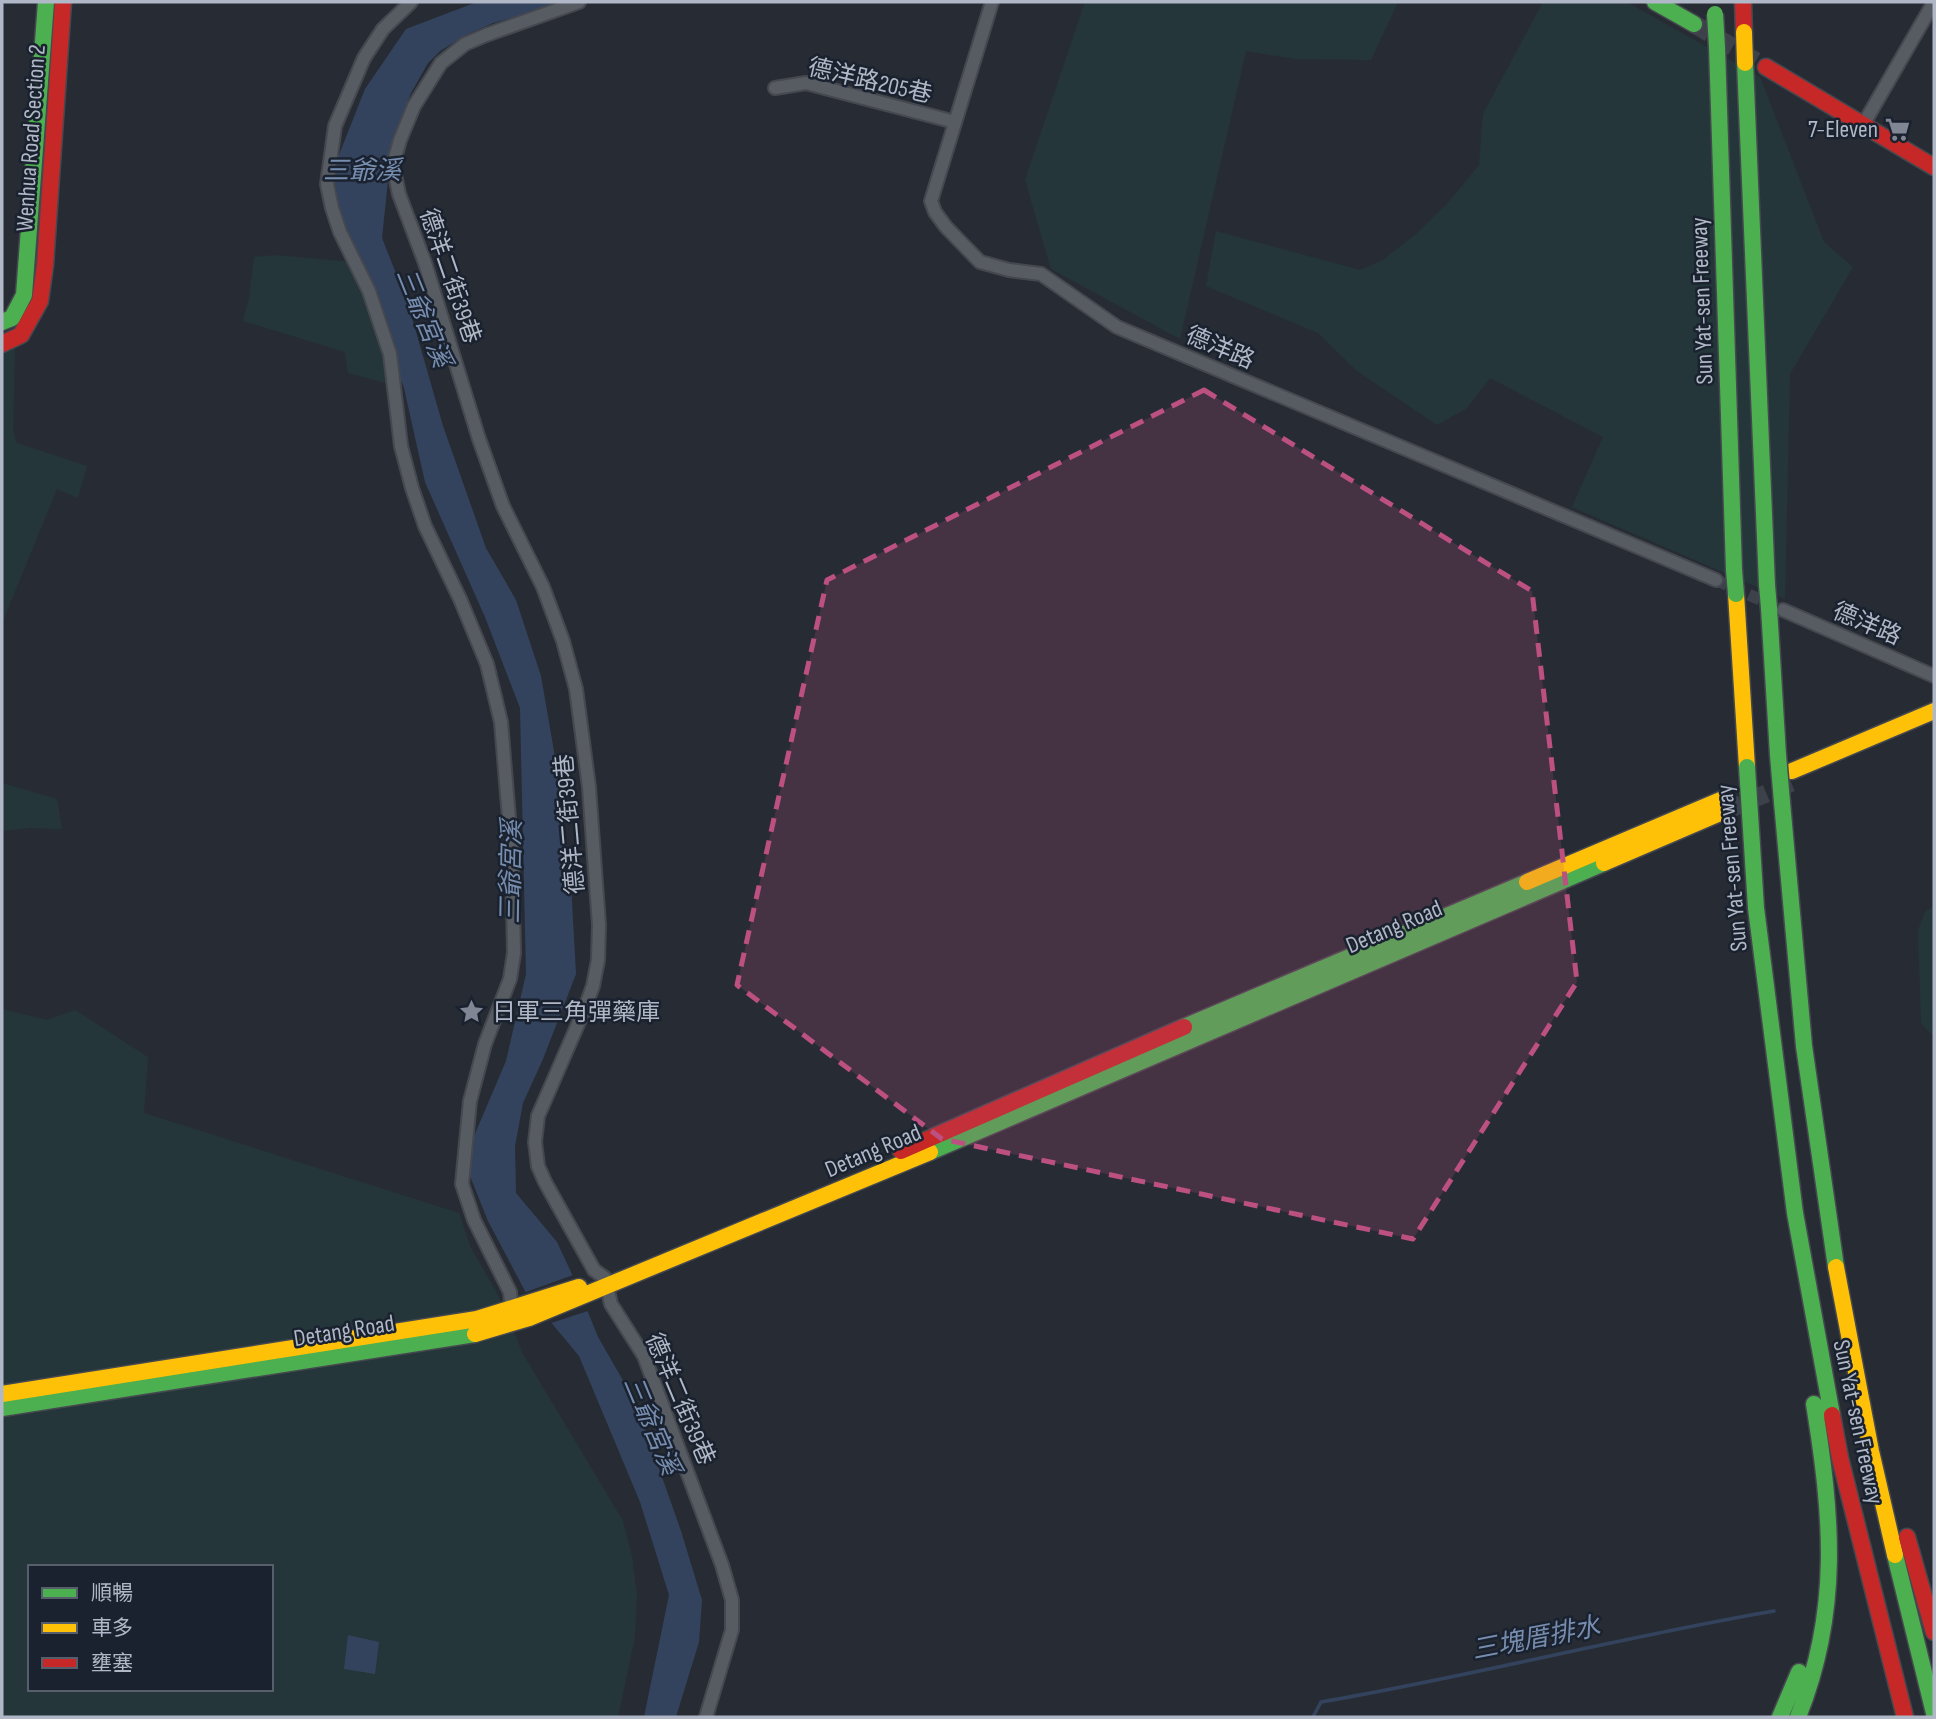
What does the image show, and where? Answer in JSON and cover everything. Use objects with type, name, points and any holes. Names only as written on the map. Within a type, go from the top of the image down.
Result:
[{"type":"main road","name":"Wenhua Road Section 2","points":[[2,322],[12,317],[24,295],[46,2]]},
{"type":"main road","name":"Wenhua Road Section 2","points":[[2,344],[21,335],[40,301],[45,265],[63,2]]},
{"type":"main road","points":[[1655,2],[1694,24]]},
{"type":"main road","name":"Sun Yat-sen Freeway","points":[[1743,2],[1767,585],[1776,609],[1778,755],[1798,1007],[1819,1170],[1871,1452],[1934,1713]]},
{"type":"main road","name":"Sun Yat-sen Freeway","points":[[1715,8],[1734,570],[1750,814],[1768,1011],[1791,1191],[1840,1458],[1905,1717]]},
{"type":"main road","points":[[1766,67],[1934,167]]},
{"type":"main road","points":[[1934,711],[1792,777],[1934,724]]},
{"type":"main road","name":"Detang Road","points":[[2,1408],[479,1333],[521,1314],[602,1284],[1157,1038],[1725,804]]},
{"type":"main road","points":[[1819,1170],[1833,1192],[1881,1450],[1934,1632]]},
{"type":"main road","points":[[1791,1191],[1784,1214],[1818,1426],[1829,1542],[1828,1608],[1810,1687],[1798,1717]]},
{"type":"main road","name":"Detang Road","points":[[2,1394],[521,1314]]},
{"type":"main road","points":[[1780,1717],[1810,1645],[1828,1583]]},
{"type":"street","points":[[411,2],[383,29],[364,58],[335,126],[327,184],[338,228],[369,291],[390,354],[401,446],[412,488],[425,526],[487,664],[501,722],[512,854],[513,967],[485,1044],[470,1101],[462,1184],[474,1220],[521,1314]]},
{"type":"street","name":"德洋二街39巷","points":[[579,2],[486,35],[466,44],[441,63],[414,106],[393,166],[400,194],[433,285],[482,450],[503,506],[543,587],[563,641],[576,690],[589,787],[599,925],[598,960],[585,1008],[538,1116],[535,1142],[538,1166],[552,1197],[611,1304],[644,1356],[722,1565],[732,1600],[732,1630],[706,1717]]},
{"type":"street","name":"德洋路","points":[[992,2],[930,201],[934,212],[946,227],[980,262],[1009,270],[1041,274],[1117,327],[1716,580]]},
{"type":"street","points":[[1863,125],[1934,2]]},
{"type":"street","name":"德洋路205巷","points":[[775,88],[806,83],[955,122]]},
{"type":"street","name":"德洋路","points":[[1776,609],[1934,676]]},
{"type":"highlighted area","points":[[1204,390],[1532,591],[1577,982],[1413,1239],[942,1139],[737,985],[827,580]]},
{"type":"shaded area","points":[[1085,2],[1398,2],[1371,60],[1295,59],[1246,51],[1180,339],[1051,269],[1025,180]]},
{"type":"shaded area","points":[[1543,2],[1627,2],[1760,77],[1824,242],[1853,267],[1790,374],[1785,599],[1572,507],[1603,437],[1490,378],[1467,408],[1437,425],[1357,371],[1318,333],[1206,286],[1216,231],[1360,270],[1383,260],[1416,234],[1447,204],[1479,165],[1483,114]]},
{"type":"shaded area","points":[[274,255],[352,262],[368,294],[393,385],[348,373],[345,352],[243,321],[249,299],[254,257]]},
{"type":"shaded area","points":[[15,341],[13,432],[17,443],[87,466],[78,498],[57,489],[2,623],[2,348]]},
{"type":"shaded area","points":[[2,783],[57,799],[62,829],[2,831]]},
{"type":"shaded area","points":[[1934,906],[1934,1037],[1921,1023],[1918,930],[1925,912]]},
{"type":"shaded area","points":[[2,1009],[47,1020],[75,1010],[148,1057],[144,1113],[459,1213],[470,1246],[499,1297],[523,1354],[623,1521],[632,1556],[637,1595],[635,1637],[618,1717],[2,1717]]},
{"type":"water","name":"三爺溪","points":[[477,2],[558,2],[493,23],[466,35],[440,51],[428,63],[411,93],[392,142],[382,238],[408,304],[443,426],[486,548],[516,600],[541,676],[561,792],[571,884],[576,974],[523,1103],[515,1146],[516,1193],[557,1242],[598,1337],[636,1403],[681,1531],[702,1600],[699,1642],[676,1717],[644,1717],[669,1595],[640,1502],[579,1356],[525,1291],[488,1221],[466,1166],[469,1148],[506,1061],[526,974],[520,708],[485,617],[425,482],[404,388],[340,217],[333,170],[365,89],[406,29]]},
{"type":"water","points":[[348,1635],[379,1642],[375,1674],[344,1669]]},
{"type":"pier","points":[[576,1274],[591,1310],[548,1324],[523,1293]]},
{"type":"waterway","name":"三塊厝排水","points":[[1313,1717],[1321,1702],[1774,1611]]},
{"type":"tunnel","points":[[1694,24],[1766,67]]},
{"type":"tunnel","points":[[1716,580],[1770,604]]},
{"type":"tunnel","points":[[1725,811],[1793,782]]},
{"type":"traffic: fast","points":[[2,322],[12,318],[24,295],[46,2]]},
{"type":"traffic: fast","points":[[1655,2],[1694,24]]},
{"type":"traffic: fast","points":[[1715,14],[1717,47]]},
{"type":"traffic: fast","points":[[1717,47],[1734,570]]},
{"type":"traffic: fast","points":[[1745,63],[1767,585]]},
{"type":"traffic: fast","points":[[1734,570],[1736,594]]},
{"type":"traffic: fast","points":[[1767,585],[1769,608]]},
{"type":"traffic: fast","points":[[1769,608],[1778,755]]},
{"type":"traffic: fast","points":[[1778,755],[1782,802]]},
{"type":"traffic: fast","points":[[1747,767],[1750,814]]},
{"type":"traffic: fast","points":[[1782,802],[1804,1046],[1836,1267]]},
{"type":"traffic: fast","points":[[1750,814],[1756,908],[1795,1213],[1832,1415]]},
{"type":"traffic: fast","points":[[930,1152],[1604,863]]},
{"type":"traffic: fast","points":[[1184,1027],[1527,882]]},
{"type":"traffic: fast","points":[[2,1408],[475,1334]]},
{"type":"traffic: fast","points":[[1798,1717],[1812,1677],[1821,1639],[1829,1562],[1825,1485],[1814,1404]]},
{"type":"traffic: fast","points":[[1895,1555],[1934,1713]]},
{"type":"traffic: fast","points":[[1780,1717],[1799,1672]]},
{"type":"traffic: slow","points":[[1744,32],[1745,63]]},
{"type":"traffic: slow","points":[[1736,594],[1747,767]]},
{"type":"traffic: slow","points":[[1792,771],[1934,711]]},
{"type":"traffic: slow","points":[[1527,882],[1725,798]]},
{"type":"traffic: slow","points":[[1604,863],[1725,811]]},
{"type":"traffic: slow","points":[[475,1334],[529,1318],[930,1152]]},
{"type":"traffic: slow","points":[[1836,1267],[1871,1451],[1895,1555]]},
{"type":"traffic: slow","points":[[2,1394],[477,1319],[579,1287]]},
{"type":"traffic: jam","points":[[2,344],[21,335],[40,301],[45,265],[63,2]]},
{"type":"traffic: jam","points":[[1743,2],[1744,32]]},
{"type":"traffic: jam","points":[[1766,67],[1934,167]]},
{"type":"traffic: jam","points":[[901,1151],[1184,1027]]},
{"type":"traffic: jam","points":[[1832,1415],[1840,1458],[1905,1717]]},
{"type":"traffic: jam","points":[[1907,1537],[1934,1632]]},
{"type":"place","name":"7-Eleven","points":[[1898,129]]},
{"type":"place","name":"日軍三角彈藥庫","points":[[472,1012]]},
{"type":"water label","name":"三爺宮溪","points":[[423,318]]},
{"type":"water label","name":"三爺宮溪","points":[[512,872]]},
{"type":"water label","name":"三爺宮溪","points":[[651,1426]]}]
